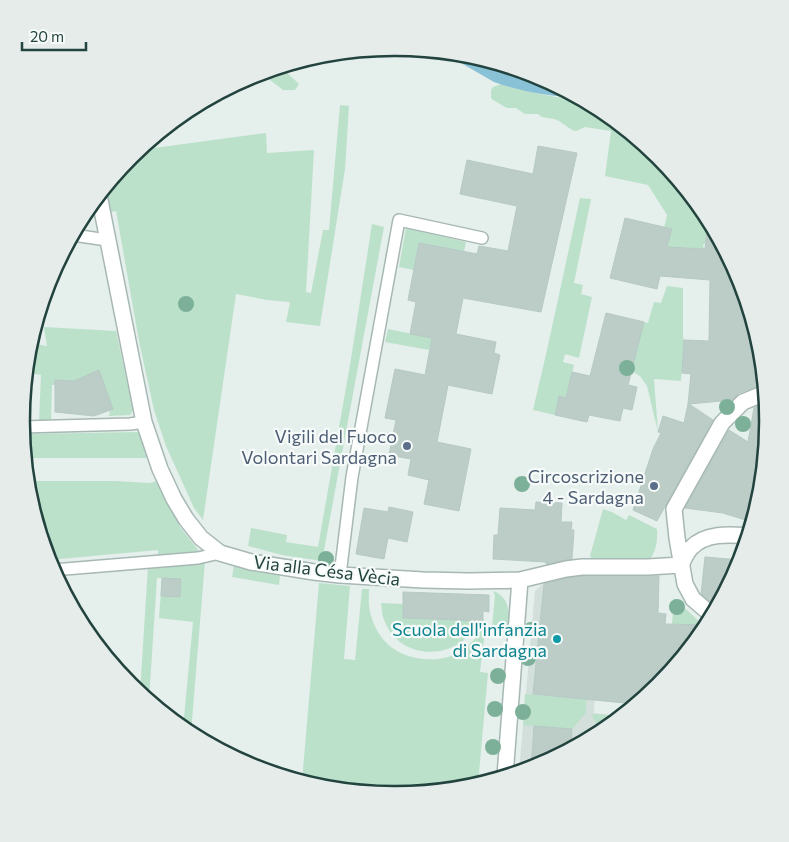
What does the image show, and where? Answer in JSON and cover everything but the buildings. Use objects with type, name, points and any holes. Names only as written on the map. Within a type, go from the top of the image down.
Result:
[{"type":"street","name":"Via alla Césa Vècia","points":[[101,205],[144,422],[160,469],[186,519],[201,538],[220,553],[251,562],[314,572],[423,580],[520,580],[582,567],[681,565]]},
{"type":"street","points":[[706,610],[693,599],[685,584],[674,509],[722,423],[743,402],[758,396]]},
{"type":"street","points":[[681,565],[692,546],[700,541],[721,535],[741,536]]},
{"type":"street","points":[[505,768],[520,580]]},
{"type":"lane","points":[[340,575],[352,477],[399,220],[482,238]]},
{"type":"lane","points":[[81,236],[107,240]]},
{"type":"lane","points":[[30,427],[144,422]]},
{"type":"lane","points":[[62,569],[198,558],[220,553]]},
{"type":"shaded area","points":[[581,577],[598,604],[594,713],[610,715],[577,737],[520,763],[535,591],[548,579]]},
{"type":"green space","points":[[287,73],[299,84],[295,90],[283,90],[269,79]]},
{"type":"green space","points":[[501,84],[535,93],[562,97],[577,105],[616,132],[652,163],[684,199],[707,233],[706,242],[703,245],[704,249],[688,248],[663,264],[672,230],[664,228],[667,215],[648,185],[605,176],[611,131],[585,127],[576,131],[554,119],[542,117],[538,114],[525,114],[516,108],[507,108],[491,98],[493,87]]},
{"type":"green space","points":[[340,105],[349,106],[345,169],[320,326],[286,322],[290,302],[236,294],[203,520],[194,508],[166,446],[154,410],[139,341],[116,211],[110,212],[107,197],[153,148],[266,133],[267,153],[314,150],[306,292],[311,293],[323,230],[329,230]]},
{"type":"green space","points":[[580,198],[591,199],[574,283],[583,285],[581,294],[592,297],[579,358],[565,354],[563,362],[574,365],[566,398],[559,396],[555,415],[533,410]]},
{"type":"green space","points":[[372,224],[384,227],[322,561],[282,555],[248,546],[251,528],[287,535],[286,542],[318,547],[351,359]]},
{"type":"green space","points":[[406,228],[466,242],[464,252],[420,243],[414,270],[399,267]]},
{"type":"green space","points":[[667,286],[683,288],[684,353],[681,381],[654,379],[658,432],[647,386],[640,376],[604,355],[635,356],[644,322],[648,323],[654,302],[661,303]]},
{"type":"green space","points":[[44,327],[116,331],[133,410],[130,415],[108,416],[110,414],[109,410],[113,408],[99,371],[74,381],[55,380],[55,385],[52,385],[51,422],[39,422],[41,375],[33,373],[38,344],[47,346]]},
{"type":"green space","points":[[388,329],[432,338],[429,350],[385,342]]},
{"type":"green space","points":[[139,432],[147,458],[32,458],[31,434]]},
{"type":"green space","points":[[35,481],[150,483],[157,481],[180,527],[199,551],[158,555],[158,550],[58,559],[42,515]]},
{"type":"green space","points":[[603,509],[626,520],[629,515],[657,529],[656,546],[648,561],[594,561],[590,556]]},
{"type":"green space","points":[[205,561],[192,724],[184,718],[193,622],[159,618],[162,578],[157,578],[150,691],[141,682],[148,566]]},
{"type":"green space","points":[[234,565],[280,575],[279,585],[232,577]]},
{"type":"green space","points":[[319,583],[350,586],[344,659],[355,660],[362,589],[369,589],[370,612],[377,631],[382,638],[396,650],[413,657],[436,659],[453,655],[470,644],[486,623],[480,672],[488,673],[479,775],[442,782],[394,786],[347,782],[303,774]]},
{"type":"green space","points":[[493,591],[502,596],[507,604],[509,614],[508,625],[502,628],[492,627],[495,595]]},
{"type":"green space","points":[[674,598],[699,622],[697,625],[672,624]]},
{"type":"green space","points":[[381,603],[403,604],[403,618],[479,621],[469,635],[459,644],[445,650],[424,652],[405,645],[390,632],[384,620]]},
{"type":"green space","points":[[525,694],[586,699],[586,713],[572,729],[523,725]]},
{"type":"green space","points":[[592,714],[609,715],[597,724]]},
{"type":"water","points":[[462,63],[512,76],[560,96],[536,93],[494,82]]},
{"type":"place","name":"Vigili del Fuoco Volontari Sardagna","points":[[407,446]]},
{"type":"place","name":"Circoscrizione 4 - Sardagna","points":[[654,486]]},
{"type":"place","name":"Scuola dell'infanzia di Sardagna","points":[[557,639]]}]
